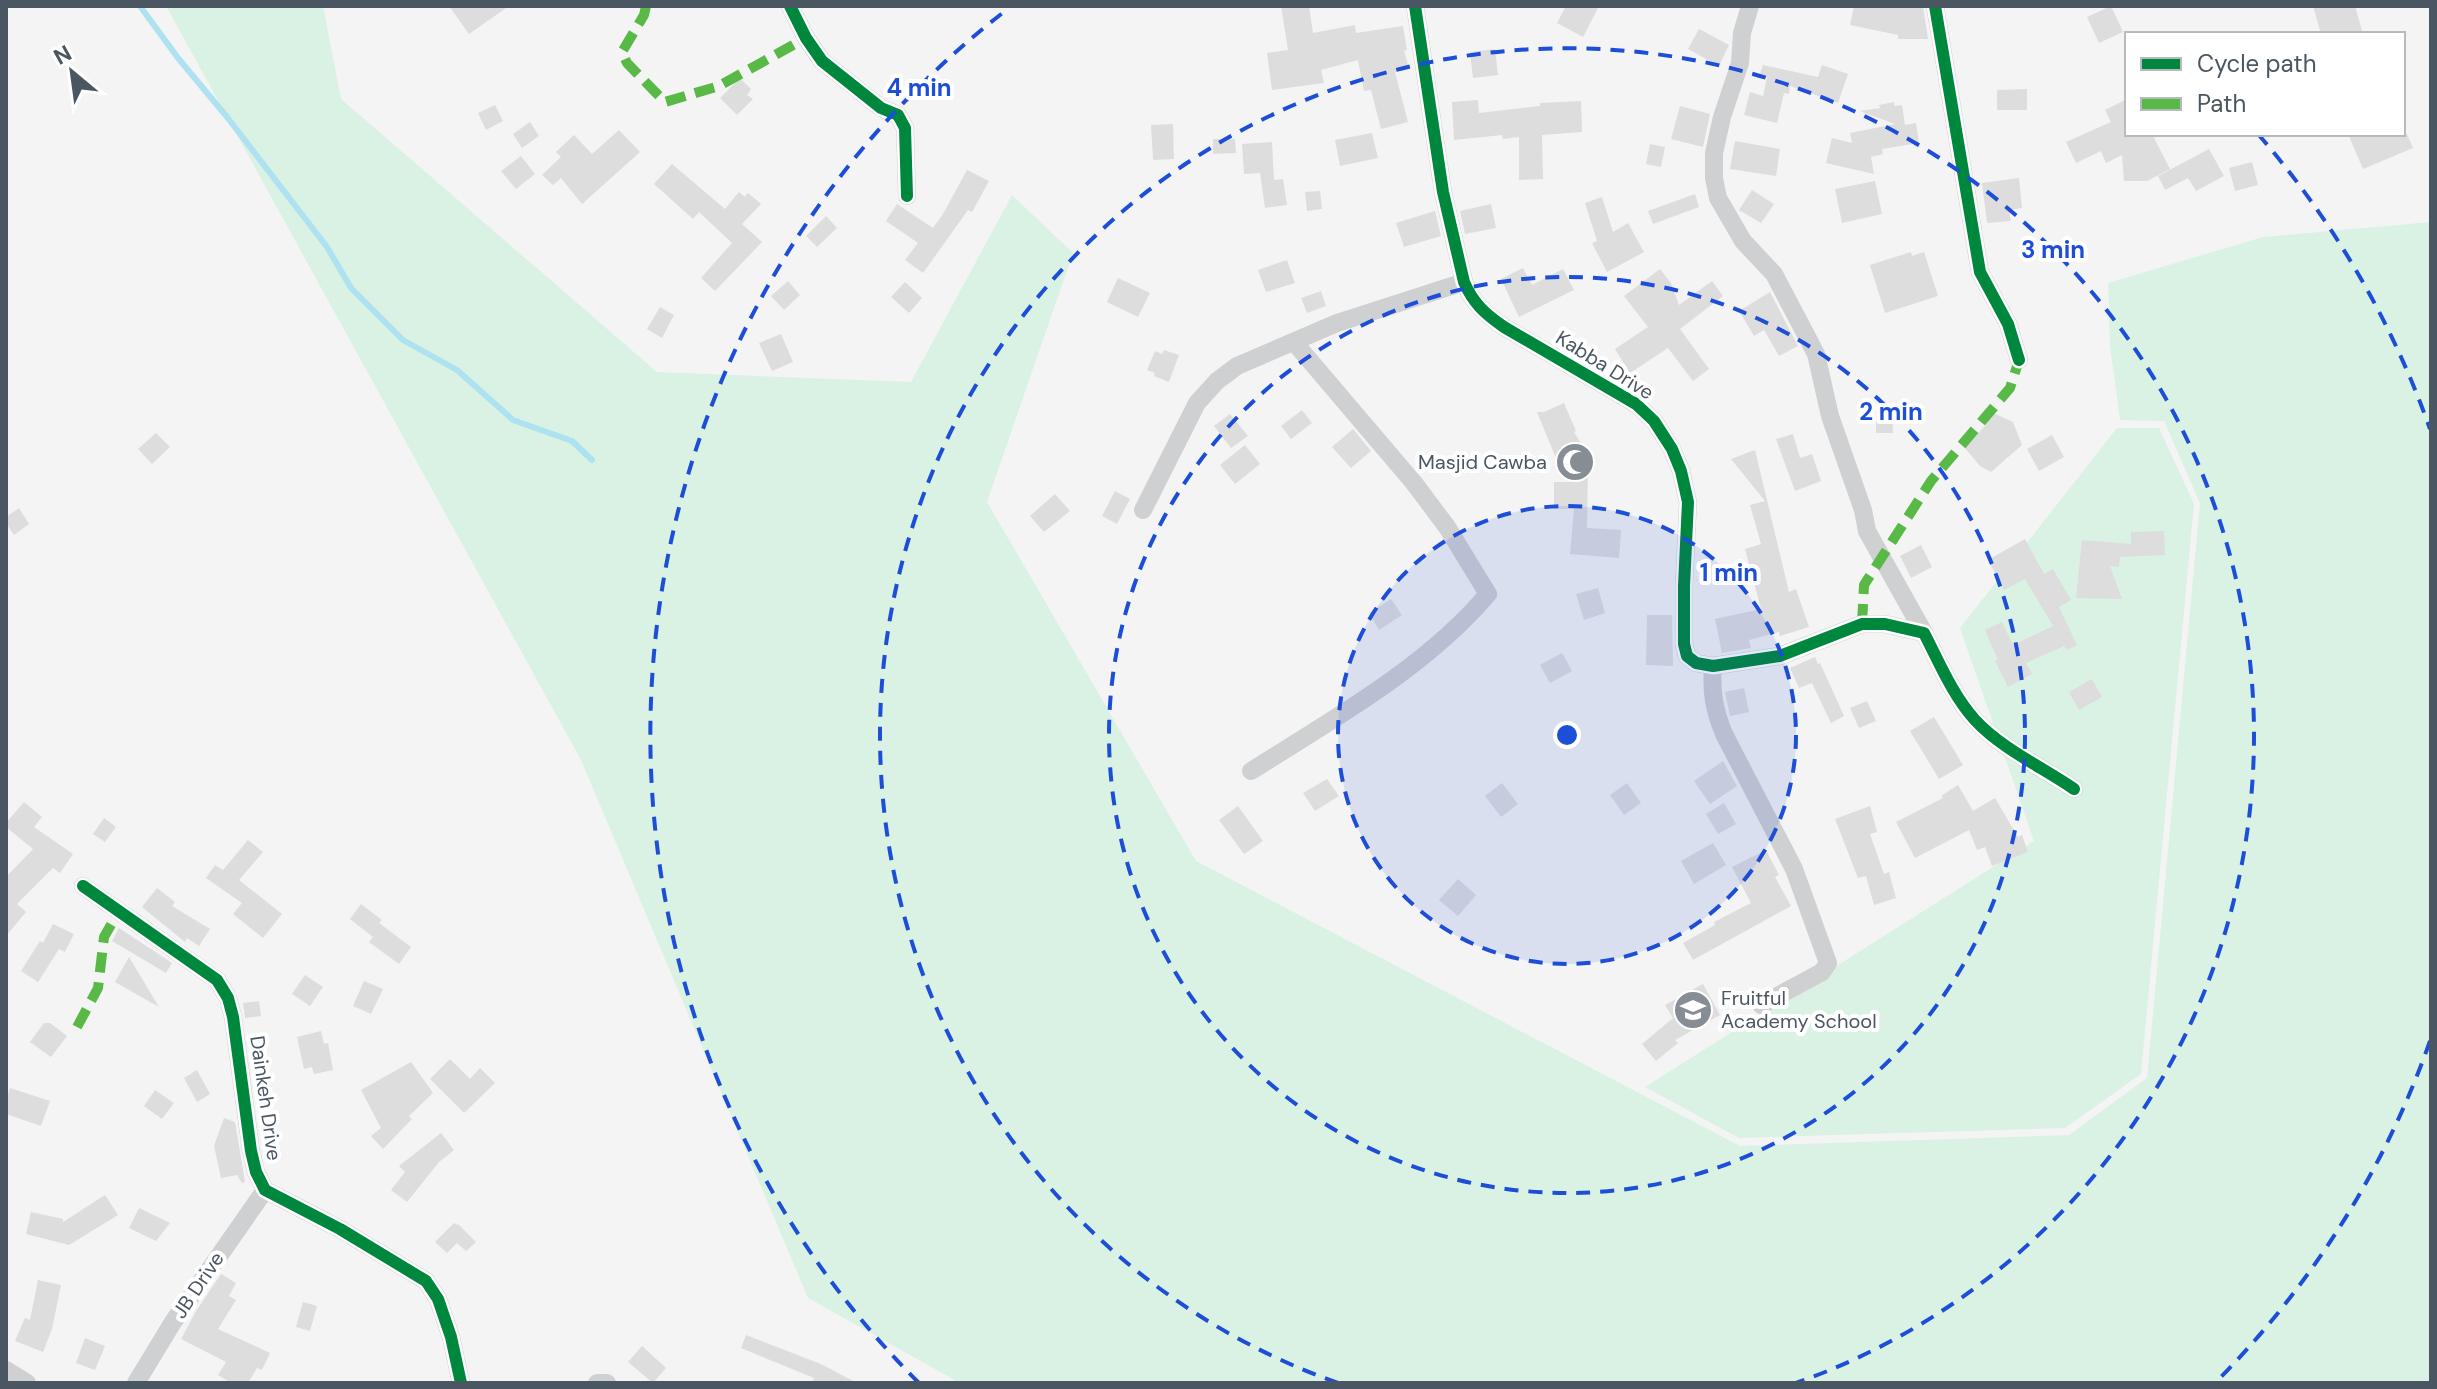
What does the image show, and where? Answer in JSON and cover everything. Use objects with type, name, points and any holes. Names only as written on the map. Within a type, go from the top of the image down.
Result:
[{"type":"street","points":[[790,6],[822,61],[881,108],[898,115],[905,128],[907,196]]},
{"type":"street","name":"Kabba Drive","points":[[1415,6],[1443,192],[1470,296],[1483,313],[1636,404],[1654,421],[1672,449],[1688,502],[1684,644],[1687,656],[1696,663],[1713,666]]},
{"type":"street","points":[[1750,6],[1742,33],[1740,63],[1714,153],[1718,198],[1743,241],[1774,274],[1816,354],[1830,416],[1863,510],[1867,531],[1960,700],[1975,720],[2012,749],[2074,789]]},
{"type":"street","points":[[1935,6],[1980,272],[2008,324],[2019,360]]},
{"type":"street","points":[[1143,510],[1197,403],[1217,381],[1237,366],[1337,323],[1464,282]]},
{"type":"street","points":[[1251,771],[1378,689],[1431,650],[1488,594],[1447,527],[1414,483],[1294,342]]},
{"type":"street","points":[[1761,1005],[1822,972],[1828,963],[1794,869],[1715,712],[1711,692],[1713,666],[1780,656],[1862,624],[1885,624],[1924,633]]},
{"type":"street","name":"Dainkeh Drive","points":[[83,886],[217,980],[228,998],[233,1017],[251,1151],[265,1190],[340,1229],[426,1281],[438,1299],[451,1337],[461,1383]]},
{"type":"street","name":"JB Drive","points":[[136,1383],[173,1322],[265,1190]]},
{"type":"street","points":[[6,1370],[27,1383]]},
{"type":"street","points":[[597,1383],[607,1383]]},
{"type":"green space","points":[[166,6],[323,6],[341,99],[657,372],[911,382],[1012,195],[1073,253],[987,502],[1196,861],[1740,1146],[2069,1135],[2147,1078],[2200,503],[2164,421],[2120,420],[2110,346],[2108,283],[2263,237],[2431,222],[2431,1383],[960,1383],[808,1298],[581,760]]},
{"type":"green space","points":[[2117,428],[2159,428],[2194,504],[2141,1074],[2065,1128],[1739,1138],[1645,1087],[2034,841],[1960,628]]},
{"type":"building","points":[[449,6],[509,6],[469,34]]},
{"type":"building","points":[[1281,6],[1309,6],[1313,33],[1355,25],[1356,33],[1403,26],[1409,69],[1395,72],[1408,122],[1381,129],[1371,90],[1364,91],[1358,60],[1321,70],[1324,83],[1272,90],[1267,53],[1288,50]]},
{"type":"building","points":[[1566,6],[1599,6],[1583,37],[1557,23]]},
{"type":"building","points":[[1854,6],[1923,6],[1928,39],[1898,39],[1898,35],[1850,25]]},
{"type":"building","points":[[2111,6],[2123,32],[2099,43],[2087,17]]},
{"type":"building","points":[[2313,6],[2355,6],[2362,32],[2320,32]]},
{"type":"building","points":[[1699,29],[1729,45],[1719,66],[1688,49]]},
{"type":"building","points":[[1495,49],[1498,75],[1473,78],[1470,52]]},
{"type":"building","points":[[1763,65],[1818,77],[1822,65],[1848,74],[1838,103],[1790,86],[1789,94],[1784,93],[1777,123],[1744,115],[1750,92],[1763,96],[1767,77],[1760,74]]},
{"type":"building","points":[[740,78],[751,89],[747,95],[753,99],[737,115],[720,98]]},
{"type":"building","points":[[2027,89],[2027,110],[1997,110],[1997,90]]},
{"type":"building","points":[[1478,100],[1479,113],[1540,106],[1540,103],[1581,101],[1582,132],[1542,135],[1543,179],[1519,180],[1519,137],[1503,139],[1502,135],[1454,140],[1452,102]]},
{"type":"building","points":[[2125,100],[2125,136],[2153,136],[2170,169],[2147,181],[2124,181],[2122,155],[2106,163],[2101,151],[2076,163],[2066,142],[2111,122],[2105,110]]},
{"type":"building","points":[[1894,102],[1894,106],[1902,105],[1905,125],[1916,123],[1919,143],[1882,149],[1883,154],[1871,157],[1874,174],[1826,163],[1832,138],[1852,143],[1850,133],[1895,124],[1860,111]]},
{"type":"building","points":[[495,105],[503,121],[486,130],[478,113]]},
{"type":"building","points":[[1680,106],[1710,114],[1703,147],[1671,139]]},
{"type":"building","points":[[530,122],[539,136],[522,148],[513,134]]},
{"type":"building","points":[[1173,124],[1174,159],[1153,160],[1151,125]]},
{"type":"building","points":[[619,130],[640,152],[582,204],[561,178],[553,185],[542,175],[561,157],[556,152],[574,135],[592,154]]},
{"type":"building","points":[[1372,133],[1378,158],[1340,166],[1335,140]]},
{"type":"building","points":[[2407,134],[2413,148],[2363,169],[2349,136]]},
{"type":"building","points":[[1213,139],[1235,139],[1236,153],[1213,154]]},
{"type":"building","points":[[1735,141],[1780,149],[1776,176],[1730,169]]},
{"type":"building","points":[[1272,142],[1274,180],[1283,179],[1287,205],[1265,208],[1260,173],[1244,174],[1242,144]]},
{"type":"building","points":[[1650,144],[1665,147],[1661,167],[1646,164]]},
{"type":"building","points":[[2209,149],[2224,176],[2196,191],[2188,178],[2165,190],[2158,176]]},
{"type":"building","points":[[521,156],[535,174],[516,189],[501,171]]},
{"type":"building","points":[[2252,162],[2258,185],[2235,191],[2229,168]]},
{"type":"building","points":[[672,164],[725,209],[739,192],[745,197],[748,193],[761,204],[742,224],[762,242],[715,291],[701,278],[732,243],[699,212],[693,219],[654,184]]},
{"type":"building","points":[[967,170],[989,181],[972,212],[968,210],[923,273],[905,260],[918,243],[886,221],[897,204],[933,228]]},
{"type":"building","points":[[2019,178],[2022,208],[2009,210],[2011,221],[1987,223],[1982,183]]},
{"type":"building","points":[[1875,181],[1882,214],[1842,223],[1835,189]]},
{"type":"building","points":[[1752,190],[1774,204],[1761,223],[1739,210]]},
{"type":"building","points":[[1320,191],[1322,209],[1307,211],[1305,192]]},
{"type":"building","points":[[1695,194],[1699,207],[1653,224],[1648,211]]},
{"type":"building","points":[[1602,197],[1613,232],[1628,223],[1644,252],[1607,272],[1592,243],[1597,241],[1585,203]]},
{"type":"building","points":[[1491,204],[1496,228],[1465,234],[1460,211]]},
{"type":"building","points":[[1435,211],[1441,236],[1404,247],[1396,223]]},
{"type":"building","points":[[826,216],[837,228],[817,247],[806,236]]},
{"type":"building","points":[[1911,252],[1912,256],[1924,252],[1938,296],[1885,313],[1870,265]]},
{"type":"building","points":[[1287,260],[1295,283],[1266,292],[1258,270]]},
{"type":"building","points":[[1523,268],[1532,285],[1563,269],[1574,290],[1519,317],[1501,279]]},
{"type":"building","points":[[1660,269],[1671,283],[1679,305],[1712,281],[1723,296],[1680,329],[1709,369],[1693,381],[1668,348],[1630,373],[1615,349],[1648,327],[1624,296]]},
{"type":"building","points":[[1118,278],[1150,293],[1138,317],[1107,302]]},
{"type":"building","points":[[788,281],[800,295],[784,310],[771,296]]},
{"type":"building","points":[[905,282],[922,298],[909,313],[891,297]]},
{"type":"building","points":[[1321,291],[1326,306],[1307,313],[1301,298]]},
{"type":"building","points":[[1770,292],[1798,346],[1779,356],[1764,330],[1754,336],[1739,311]]},
{"type":"building","points":[[660,307],[674,315],[662,338],[647,329]]},
{"type":"building","points":[[781,334],[793,362],[772,371],[759,343]]},
{"type":"building","points":[[1164,350],[1179,355],[1169,382],[1147,370],[1155,351],[1162,354]]},
{"type":"building","points":[[1564,403],[1574,432],[1592,461],[1588,464],[1587,528],[1621,530],[1619,558],[1570,554],[1574,509],[1554,509],[1554,482],[1570,482],[1558,463],[1537,412]]},
{"type":"building","points":[[1302,410],[1312,423],[1291,439],[1281,426]]},
{"type":"building","points":[[1991,412],[2013,422],[2022,445],[1991,472],[1980,466],[1964,447],[1985,426]]},
{"type":"building","points":[[1876,413],[1892,413],[1893,433],[1876,433]]},
{"type":"building","points":[[1230,414],[1248,436],[1231,448],[1214,426]]},
{"type":"building","points":[[1353,429],[1371,451],[1351,468],[1332,447]]},
{"type":"building","points":[[156,433],[170,447],[152,464],[138,449]]},
{"type":"building","points":[[1793,434],[1800,458],[1812,454],[1821,481],[1795,491],[1776,439]]},
{"type":"building","points":[[2052,435],[2064,457],[2039,471],[2027,449]]},
{"type":"building","points":[[1245,445],[1260,464],[1235,484],[1220,465]]},
{"type":"building","points":[[1755,450],[1789,592],[1796,589],[1809,627],[1780,636],[1779,632],[1749,640],[1751,648],[1722,653],[1715,619],[1761,609],[1745,549],[1761,544],[1750,505],[1765,501],[1731,459]]},
{"type":"building","points":[[1115,491],[1130,499],[1117,524],[1102,516]]},
{"type":"building","points":[[1055,494],[1070,511],[1044,532],[1030,516]]},
{"type":"building","points":[[19,508],[29,524],[14,535],[6,523],[6,517]]},
{"type":"building","points":[[2164,531],[2165,555],[2120,557],[2119,567],[2110,566],[2122,599],[2076,598],[2082,540],[2131,544],[2131,532]]},
{"type":"building","points":[[2025,539],[2044,574],[2053,569],[2071,600],[2059,607],[2077,645],[2067,650],[2064,646],[2026,663],[2032,674],[2008,687],[1985,630],[2002,622],[2013,645],[2053,626],[2025,579],[2004,590],[1988,560]]},
{"type":"building","points":[[1921,545],[1932,567],[1911,578],[1900,556]]},
{"type":"building","points":[[1598,588],[1605,613],[1584,620],[1576,594]]},
{"type":"building","points":[[1391,599],[1402,615],[1379,630],[1369,613]]},
{"type":"building","points":[[1647,615],[1672,615],[1673,666],[1646,665]]},
{"type":"building","points":[[1562,653],[1572,671],[1550,683],[1540,665]]},
{"type":"building","points":[[1815,657],[1844,716],[1831,723],[1812,683],[1799,688],[1790,668]]},
{"type":"building","points":[[2092,679],[2102,697],[2079,710],[2069,692]]},
{"type":"building","points":[[1744,688],[1749,712],[1730,716],[1725,692]]},
{"type":"building","points":[[1867,701],[1876,721],[1859,728],[1850,708]]},
{"type":"building","points":[[1934,717],[1963,765],[1939,779],[1910,731]]},
{"type":"building","points":[[1723,761],[1737,786],[1710,804],[1694,781]]},
{"type":"building","points":[[1327,779],[1339,796],[1315,811],[1303,793]]},
{"type":"building","points":[[1502,783],[1518,804],[1501,817],[1485,796]]},
{"type":"building","points":[[1627,783],[1641,803],[1624,815],[1610,795]]},
{"type":"building","points":[[1958,785],[1973,811],[1995,798],[2018,837],[2022,835],[2028,852],[1992,866],[1985,847],[1977,850],[1969,830],[1915,858],[1896,822],[1943,798],[1941,796]]},
{"type":"building","points":[[24,802],[42,817],[34,827],[73,854],[60,873],[53,868],[17,904],[26,912],[6,936],[6,877],[33,849],[6,827]]},
{"type":"building","points":[[1724,803],[1736,824],[1718,834],[1706,814]]},
{"type":"building","points":[[1238,806],[1263,841],[1244,854],[1219,820]]},
{"type":"building","points":[[1870,806],[1877,832],[1870,834],[1884,874],[1889,872],[1896,898],[1874,905],[1866,876],[1858,878],[1835,819]]},
{"type":"building","points":[[104,818],[116,827],[105,842],[93,834]]},
{"type":"building","points":[[248,840],[263,852],[239,880],[282,914],[263,938],[233,914],[242,903],[206,878],[215,865],[223,870]]},
{"type":"building","points":[[1713,843],[1726,865],[1694,884],[1681,861]]},
{"type":"building","points":[[1766,850],[1779,875],[1775,877],[1791,906],[1693,960],[1683,943],[1751,903],[1732,867]]},
{"type":"building","points":[[1458,879],[1476,895],[1458,916],[1439,900]]},
{"type":"building","points":[[157,888],[175,902],[172,906],[210,929],[199,946],[187,938],[185,942],[142,907]]},
{"type":"building","points":[[361,904],[382,920],[379,923],[411,947],[399,964],[369,942],[373,937],[350,919]]},
{"type":"building","points":[[53,924],[74,934],[65,952],[59,949],[38,982],[21,971],[40,941],[43,943]]},
{"type":"building","points":[[119,928],[172,963],[166,973],[112,941]]},
{"type":"building","points":[[129,957],[159,1007],[115,982]]},
{"type":"building","points":[[305,975],[323,987],[310,1006],[292,994]]},
{"type":"building","points":[[364,981],[383,989],[371,1014],[353,1006]]},
{"type":"building","name":"Fruitful Academy School","points":[[1703,984],[1720,1015],[1675,1040],[1678,1043],[1656,1061],[1642,1044],[1673,1018],[1665,1005]]},
{"type":"building","points":[[259,1001],[261,1016],[245,1018],[243,1003]]},
{"type":"building","points":[[44,1023],[50,1023],[67,1036],[51,1057],[30,1042]]},
{"type":"building","points":[[321,1031],[324,1044],[328,1043],[333,1070],[314,1074],[312,1067],[304,1069],[297,1037]]},
{"type":"building","points":[[450,1059],[470,1079],[480,1068],[495,1083],[464,1113],[430,1079]]},
{"type":"building","points":[[411,1062],[433,1093],[409,1116],[412,1119],[383,1149],[371,1136],[381,1128],[361,1090]]},
{"type":"building","points":[[197,1070],[210,1094],[197,1102],[184,1078]]},
{"type":"building","points":[[10,1088],[50,1101],[41,1126],[6,1114]]},
{"type":"building","points":[[155,1090],[174,1103],[162,1119],[144,1106]]},
{"type":"building","points":[[224,1118],[235,1122],[245,1182],[242,1183],[237,1175],[221,1178],[214,1146]]},
{"type":"building","points":[[441,1133],[454,1150],[439,1162],[407,1202],[391,1190],[405,1172],[399,1166]]},
{"type":"building","points":[[105,1195],[118,1215],[69,1245],[26,1234],[31,1212],[63,1219],[63,1222]]},
{"type":"building","points":[[139,1208],[170,1223],[156,1241],[129,1228]]},
{"type":"building","points":[[454,1223],[476,1242],[466,1251],[457,1243],[447,1253],[435,1242]]},
{"type":"building","points":[[221,1274],[236,1283],[229,1296],[236,1300],[218,1329],[270,1353],[262,1370],[257,1368],[248,1383],[231,1383],[218,1375],[226,1362],[181,1339]]},
{"type":"building","points":[[38,1280],[61,1285],[52,1329],[43,1352],[15,1341],[25,1318],[30,1320]]},
{"type":"building","points":[[303,1302],[317,1306],[310,1331],[296,1327]]},
{"type":"building","points":[[746,1335],[821,1364],[857,1383],[811,1383],[814,1378],[741,1348]]},
{"type":"building","points":[[85,1338],[105,1346],[95,1370],[76,1363]]},
{"type":"building","points":[[642,1346],[666,1368],[653,1383],[628,1362]]},
{"type":"waterway","points":[[140,6],[327,247],[351,288],[403,340],[457,370],[513,420],[572,441],[592,460]]},
{"type":"marked path","points":[[646,6],[622,52],[627,63],[665,102],[719,86],[806,38]]},
{"type":"marked path","points":[[1862,624],[1864,585],[1931,481],[2010,388],[2019,360]]},
{"type":"marked path","points":[[77,1027],[98,988],[104,937],[119,911]]},
{"type":"cycle path","points":[[790,6],[822,61],[881,108],[898,115],[905,128],[907,196]]},
{"type":"cycle path","points":[[1415,6],[1443,192],[1464,282],[1471,296],[1480,308],[1504,327],[1636,404],[1654,421],[1672,449],[1688,502],[1684,586],[1684,644],[1687,656],[1696,663],[1713,666],[1780,656],[1862,624],[1885,624],[1924,633],[1953,690],[1975,720],[2010,749],[2074,789]]},
{"type":"cycle path","points":[[1935,6],[1980,272],[2008,324],[2019,360]]},
{"type":"cycle path","points":[[83,886],[217,980],[228,998],[233,1017],[251,1151],[265,1190],[340,1229],[426,1281],[438,1299],[451,1337],[461,1383]]},
{"type":"place","name":"Masjid Cawba","points":[[1575,462]]},
{"type":"place","name":"Fruitful Academy School","points":[[1693,1010]]}]
